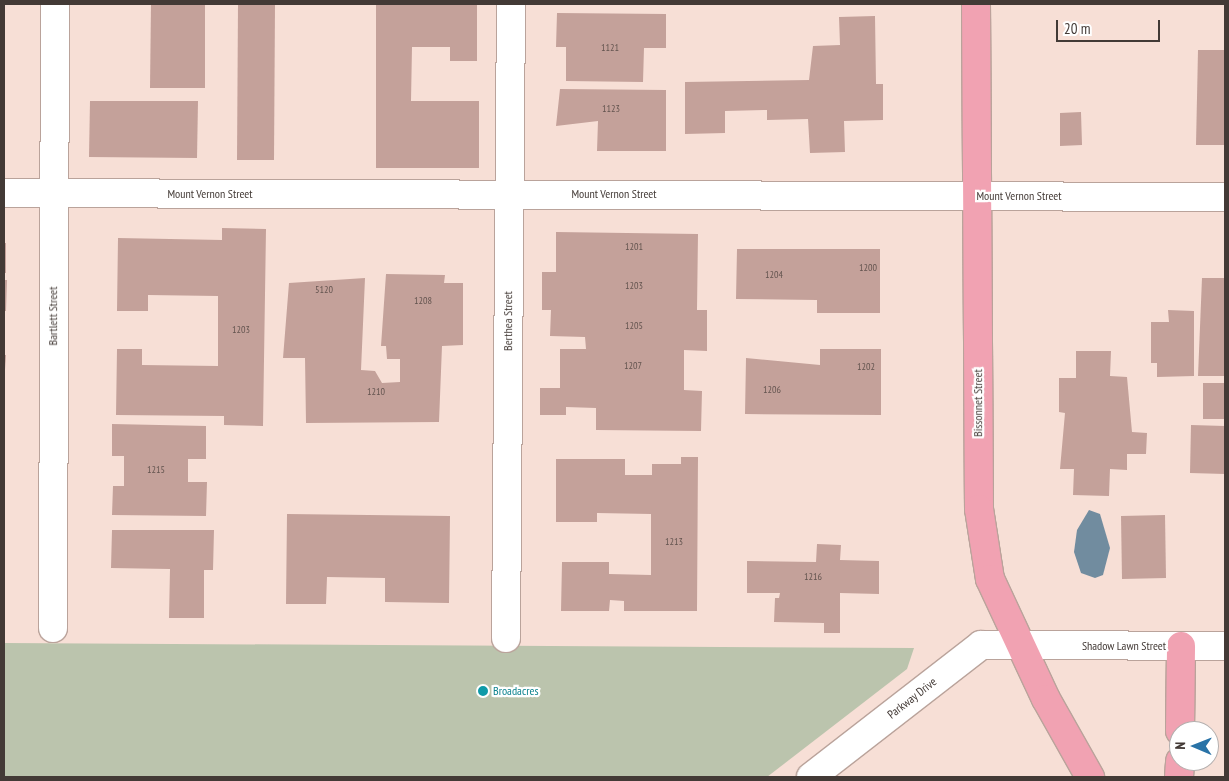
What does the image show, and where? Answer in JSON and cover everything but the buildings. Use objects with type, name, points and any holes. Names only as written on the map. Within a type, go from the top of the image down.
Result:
[{"type":"main road","name":"Bissonnet Street","points":[[976,4],[979,509],[990,579],[1090,777]]},
{"type":"main road","points":[[1180,721],[1181,646]]},
{"type":"street","name":"Bartlett Street","points":[[52,628],[55,4]]},
{"type":"street","name":"Berthea Street","points":[[506,638],[511,4]]},
{"type":"street","name":"Mount Vernon Street","points":[[4,192],[53,194],[1225,197]]},
{"type":"street","name":"Parkway Drive","points":[[811,777],[981,645],[1022,645]]},
{"type":"street","name":"Shadow Lawn Street","points":[[1022,645],[1225,646]]},
{"type":"green space","name":"Broadacres","points":[[4,643],[914,648],[907,669],[767,777],[4,777]]},
{"type":"water","points":[[1089,510],[1100,514],[1110,548],[1103,575],[1095,578],[1081,573],[1074,552],[1077,530]]},
{"type":"place","name":"Broadacres","points":[[483,691]]}]
